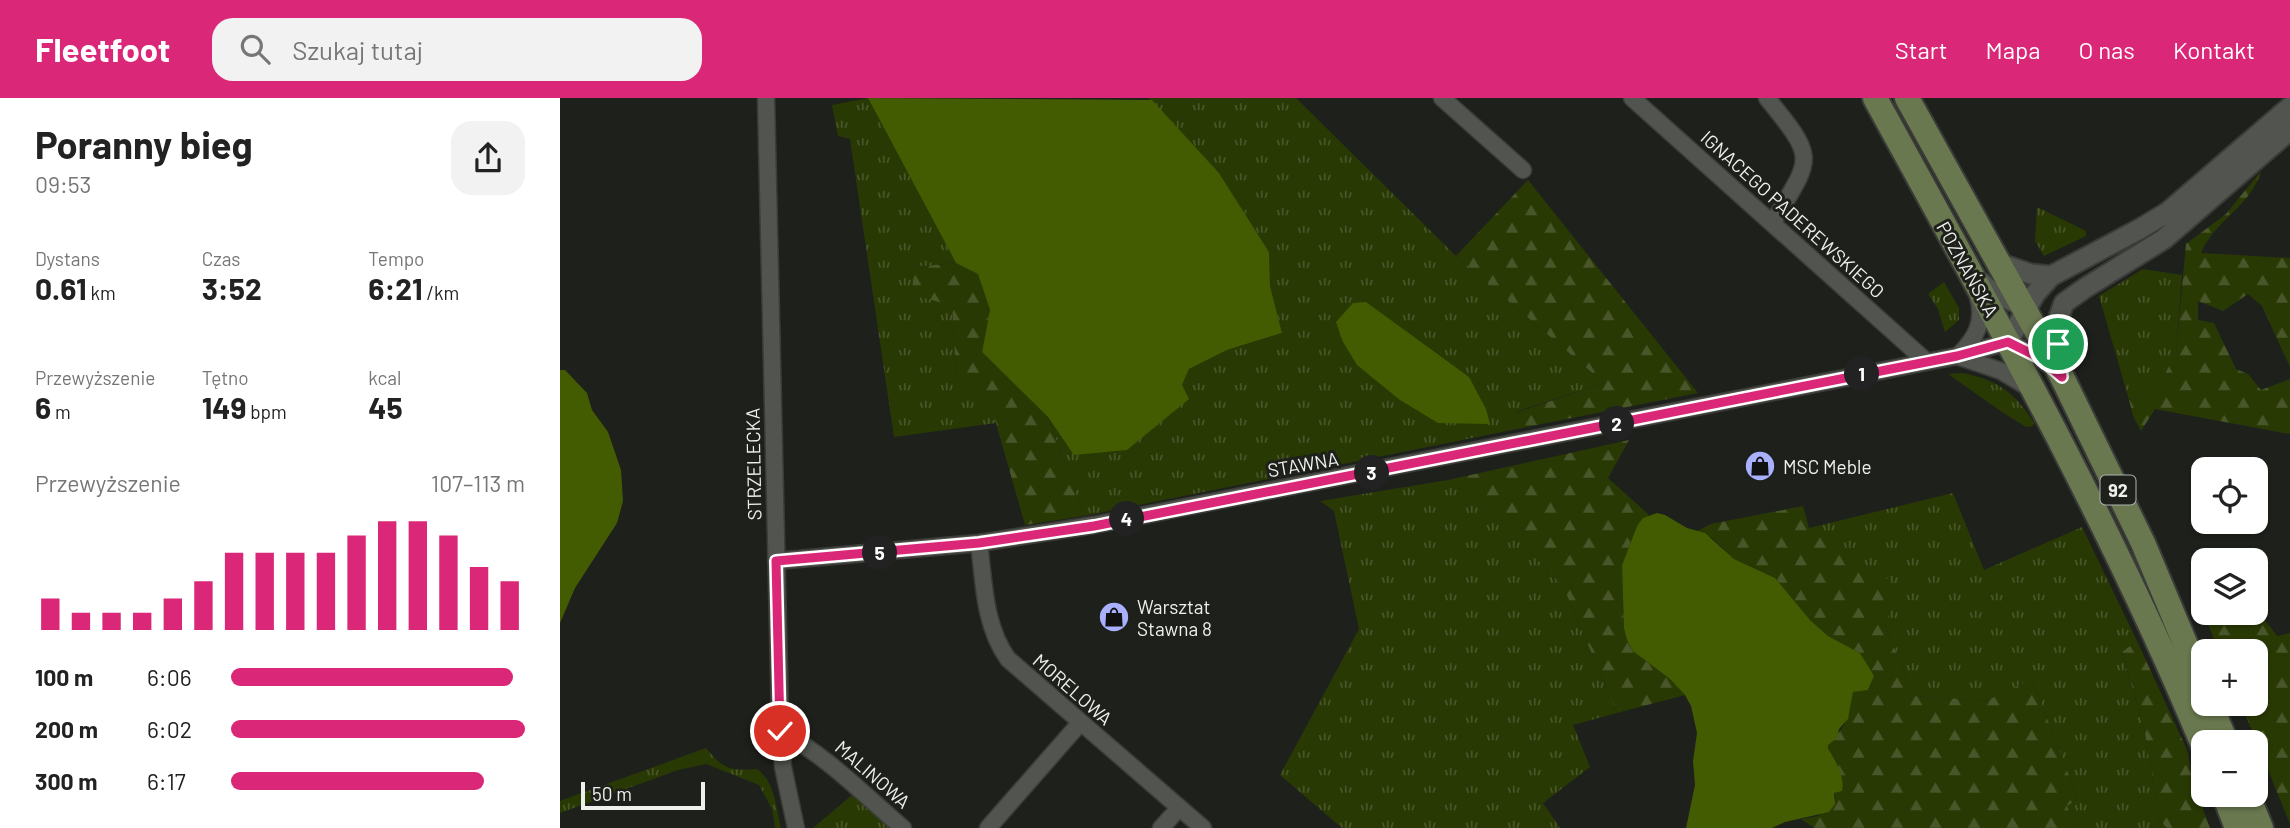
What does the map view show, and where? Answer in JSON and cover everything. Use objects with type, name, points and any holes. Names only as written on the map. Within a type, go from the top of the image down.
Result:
[{"type":"main road","name":"POZNAŃSKA","points":[[1875,98],[2035,392],[2115,551],[2196,730]]},
{"type":"main road","name":"POZNAŃSKA","points":[[1907,98],[2062,377],[2143,543],[2191,657]]},
{"type":"main road","points":[[2229,807],[2237,828]]},
{"type":"main road","points":[[2252,807],[2261,828]]},
{"type":"street","name":"STRZELECKA","points":[[765,98],[780,731],[785,775],[796,828]]},
{"type":"street","points":[[1442,98],[1523,170]]},
{"type":"street","name":"IGNACEGO PADEREWSKIEGO","points":[[1632,98],[1926,361]]},
{"type":"street","points":[[1767,98],[1798,136],[1805,155],[1803,171],[1773,222]]},
{"type":"street","points":[[2062,377],[2040,358],[2008,342],[2035,293],[2051,276],[2168,212],[2290,107]]},
{"type":"street","points":[[1965,264],[2007,302],[2025,309],[2043,309],[2064,303],[2164,239],[2290,130]]},
{"type":"street","points":[[1957,356],[1972,341],[1980,320],[1979,302],[1965,264]]},
{"type":"street","points":[[2001,264],[2023,272],[2051,276]]},
{"type":"street","points":[[2062,377],[2056,325],[2064,303]]},
{"type":"street","name":"STAWNA","points":[[776,561],[979,543],[1094,526],[1957,356],[2008,342]]},
{"type":"street","name":"STAWNA","points":[[1957,356],[2001,371],[2035,392]]},
{"type":"street","name":"MORELOWA","points":[[979,543],[988,612],[1001,650],[1008,659],[1203,828]]},
{"type":"street","points":[[988,828],[1080,723]]},
{"type":"street","name":"MALINOWA","points":[[780,731],[806,744],[903,828]]},
{"type":"street","points":[[1161,828],[1179,808]]},
{"type":"green space","points":[[868,98],[956,263],[914,267],[952,306],[956,375],[988,403],[996,423],[894,437],[850,139],[838,136],[832,105]]},
{"type":"green space","points":[[1148,98],[1296,98],[1456,256],[1604,383],[1516,412],[1517,429],[1084,516],[1048,417],[1074,454],[1182,385],[1189,369],[1227,350],[1282,333],[1270,286],[1269,252],[1219,173]]},
{"type":"green space","points":[[2261,171],[2250,194],[2215,231],[2201,253],[2290,258],[2290,367],[2262,306],[2248,294],[2223,311],[2198,301],[2198,320],[2214,323],[2236,369],[2248,374],[2261,390],[2290,379],[2290,434],[2155,409],[2141,431],[2129,400],[2155,394],[2176,352],[2186,244],[2226,214]]},
{"type":"green space","points":[[1528,180],[1698,393],[1517,429],[1515,413],[1604,383],[1456,256]]},
{"type":"green space","points":[[2037,207],[2086,231],[2086,236],[2044,256],[2035,241]]},
{"type":"green space","points":[[956,263],[978,273],[990,310],[982,352],[1048,417],[1084,516],[1025,525],[988,403],[956,375],[952,306],[912,294],[914,267]]},
{"type":"green space","points":[[2143,269],[2182,275],[2176,353],[2155,394],[2129,400],[2099,296]]},
{"type":"green space","points":[[1944,282],[1959,308],[1959,320],[1945,332],[1938,309],[1928,294]]},
{"type":"green space","points":[[1962,373],[1985,379],[2004,389],[2020,403],[2034,423],[2033,426],[2026,427],[1948,374]]},
{"type":"green space","points":[[1629,440],[1608,478],[1649,515],[1637,526],[1622,565],[1624,628],[1642,658],[1670,679],[1685,695],[1617,713],[1563,586],[1487,507],[1448,480]]},
{"type":"green space","points":[[1448,480],[1487,507],[1563,586],[1617,713],[1573,725],[1590,767],[1543,803],[1560,828],[1342,828],[1280,775],[1359,629],[1334,511],[1320,501]]},
{"type":"green space","points":[[1953,493],[1984,570],[2082,527],[2137,641],[2122,653],[2144,728],[2160,821],[2167,828],[2076,828],[2067,806],[2078,799],[2032,679],[1986,701],[1914,696],[1885,625],[1809,528]]},
{"type":"green space","points":[[1803,506],[1809,528],[1899,586],[1885,625],[1914,696],[1986,701],[2032,679],[2078,799],[2067,806],[2076,828],[1814,828],[1801,819],[1818,816],[1836,798],[1834,794],[1840,777],[1828,745],[1847,720],[1853,692],[1869,689],[1873,678],[1860,653],[1828,636],[1810,620],[1775,578],[1734,559],[1712,538],[1697,531],[1711,524]]},
{"type":"green space","points":[[2268,624],[2277,636],[2290,633],[2290,824],[2268,770],[2268,730],[2252,730],[2246,716],[2268,716],[2268,639],[2214,639],[2208,625]]},
{"type":"green space","points":[[2137,641],[2188,752],[2191,807],[2202,807],[2210,828],[2167,828],[2160,821],[2144,728],[2122,652]]},
{"type":"green space","points":[[706,748],[728,767],[740,770],[757,769],[763,774],[774,796],[781,828],[775,828],[772,809],[759,785],[706,764],[678,770],[560,813],[560,801]]},
{"type":"green space","points":[[852,795],[890,828],[813,828]]},
{"type":"shaded area","points":[[868,98],[1152,100],[1219,173],[1269,252],[1270,286],[1282,333],[1227,350],[1189,369],[1182,385],[1189,399],[1127,450],[1074,455],[1048,417],[982,352],[990,310],[978,274],[956,263]]},
{"type":"shaded area","points":[[1366,302],[1469,377],[1486,409],[1490,424],[1438,423],[1400,400],[1357,365],[1343,342],[1336,322],[1353,303]]},
{"type":"shaded area","points":[[560,370],[565,370],[587,393],[592,410],[608,432],[621,470],[623,501],[617,523],[575,588],[560,623]]},
{"type":"shaded area","points":[[1657,513],[1687,528],[1705,533],[1734,559],[1775,578],[1810,620],[1828,636],[1860,653],[1874,676],[1868,690],[1853,692],[1848,719],[1839,729],[1837,738],[1828,745],[1843,786],[1842,791],[1834,793],[1835,804],[1829,812],[1785,822],[1772,828],[1686,828],[1695,785],[1693,761],[1697,733],[1691,706],[1670,679],[1633,651],[1624,628],[1622,565],[1637,526],[1643,518]]},
{"type":"place","name":"MSC Meble","points":[[1760,466]]},
{"type":"place","name":"Warsztat Stawna 8","points":[[1114,617]]},
{"type":"route","points":[[780,731],[776,561],[979,543],[1094,526],[1957,356],[2008,342],[2040,358],[2062,377],[2058,344]]}]
